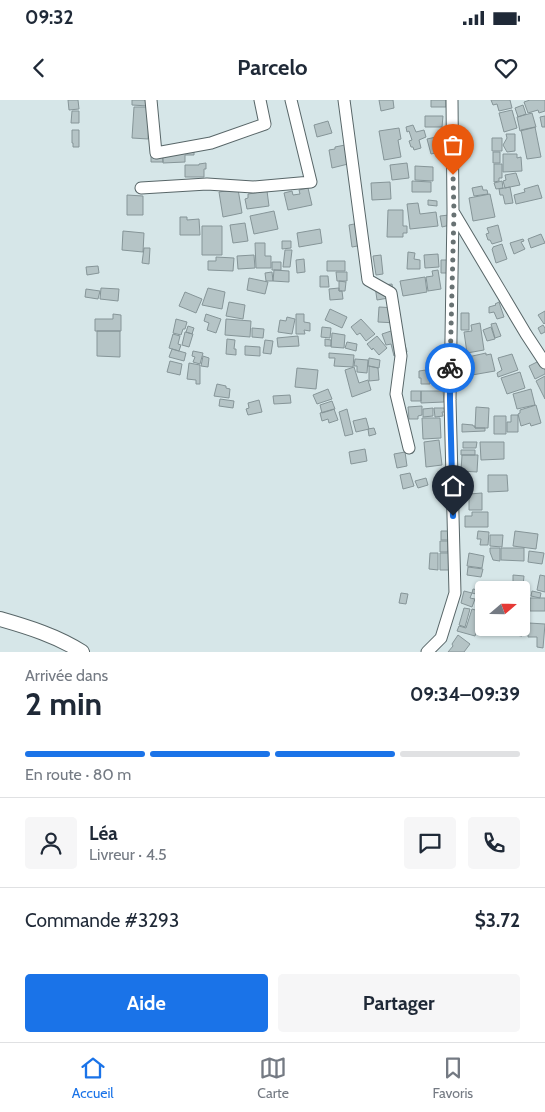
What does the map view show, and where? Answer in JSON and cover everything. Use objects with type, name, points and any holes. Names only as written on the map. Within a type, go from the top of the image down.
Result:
[{"type":"main road","points":[[0,619],[22,625],[66,642],[82,652]]},
{"type":"street","points":[[151,100],[156,153],[212,143],[265,124],[260,100]]},
{"type":"street","points":[[141,188],[207,184],[252,187],[312,182],[291,100]]},
{"type":"street","points":[[344,100],[368,280],[391,293],[401,356],[396,394],[410,448]]},
{"type":"street","points":[[427,652],[441,638],[455,594],[450,400],[454,212],[452,100]]},
{"type":"street","points":[[454,212],[545,364]]},
{"type":"building","points":[[68,100],[78,100],[79,109],[69,110]]},
{"type":"building","points":[[132,100],[148,100],[148,106],[132,105]]},
{"type":"building","points":[[379,100],[393,100],[394,108],[381,111]]},
{"type":"building","points":[[431,100],[446,100],[446,107],[431,107]]},
{"type":"building","points":[[491,100],[510,100],[512,108],[499,111],[497,104],[493,105]]},
{"type":"building","points":[[545,100],[545,111],[539,113],[538,110],[528,113],[524,102]]},
{"type":"building","points":[[523,105],[526,114],[518,117],[515,108]]},
{"type":"building","points":[[134,107],[150,107],[148,139],[132,138]]},
{"type":"building","points":[[512,110],[517,128],[504,132],[499,113]]},
{"type":"building","points":[[72,111],[79,111],[79,123],[71,123]]},
{"type":"building","points":[[532,113],[536,127],[520,131],[517,117]]},
{"type":"building","points":[[425,116],[443,116],[442,127],[425,127]]},
{"type":"building","points":[[545,116],[545,127],[542,127],[540,117]]},
{"type":"building","points":[[328,121],[332,133],[317,137],[314,125]]},
{"type":"building","points":[[413,125],[416,132],[424,130],[426,137],[419,140],[421,148],[414,150],[411,147],[409,141],[412,140],[406,127]]},
{"type":"building","points":[[535,127],[541,157],[527,159],[521,130]]},
{"type":"building","points":[[399,128],[401,139],[398,140],[401,157],[384,160],[379,131]]},
{"type":"building","points":[[72,130],[79,130],[79,147],[73,147]]},
{"type":"building","points":[[506,134],[515,134],[515,151],[507,152],[503,145],[507,138]]},
{"type":"building","points":[[441,136],[444,151],[431,154],[427,139]]},
{"type":"building","points":[[492,138],[502,138],[502,151],[492,151]]},
{"type":"building","points":[[194,144],[194,155],[185,155],[185,162],[163,163],[163,151]]},
{"type":"building","points":[[345,145],[352,163],[332,168],[329,150]]},
{"type":"building","points":[[493,152],[500,152],[500,163],[493,163]]},
{"type":"building","points":[[151,154],[162,154],[163,162],[151,162]]},
{"type":"building","points":[[503,154],[517,154],[517,158],[521,157],[522,171],[503,172]]},
{"type":"building","points":[[206,163],[204,177],[185,177],[185,165]]},
{"type":"building","points":[[407,163],[409,178],[392,180],[390,165]]},
{"type":"building","points":[[494,164],[502,164],[502,178],[494,182]]},
{"type":"building","points":[[415,166],[433,167],[433,181],[415,180]]},
{"type":"building","points":[[516,173],[520,185],[505,188],[503,181],[506,180],[505,175]]},
{"type":"building","points":[[412,181],[431,182],[431,192],[412,192]]},
{"type":"building","points":[[502,181],[503,188],[496,189],[494,183]]},
{"type":"building","points":[[390,182],[391,199],[372,200],[371,183]]},
{"type":"building","points":[[538,185],[542,198],[516,204],[514,195],[525,192],[524,189]]},
{"type":"building","points":[[482,186],[483,190],[487,190],[488,194],[474,196],[472,188]]},
{"type":"building","points":[[510,187],[513,203],[505,204],[499,189]]},
{"type":"building","points":[[308,188],[312,205],[288,210],[284,193],[292,191],[293,195],[300,194],[299,190]]},
{"type":"building","points":[[238,189],[242,213],[223,217],[219,192]]},
{"type":"building","points":[[267,191],[269,206],[247,209],[245,199],[248,198],[248,194]]},
{"type":"building","points":[[490,194],[495,217],[473,221],[469,198]]},
{"type":"building","points":[[127,195],[143,196],[143,215],[127,215]]},
{"type":"building","points":[[428,200],[437,201],[437,206],[428,205]]},
{"type":"building","points":[[418,203],[420,214],[436,212],[438,226],[410,229],[407,204]]},
{"type":"building","points":[[388,210],[403,210],[403,226],[407,226],[407,233],[403,233],[403,237],[387,237]]},
{"type":"building","points":[[274,211],[278,229],[254,234],[250,216]]},
{"type":"building","points":[[449,215],[450,225],[442,227],[440,216]]},
{"type":"building","points":[[180,217],[187,217],[187,220],[199,219],[200,235],[180,235]]},
{"type":"building","points":[[365,222],[368,244],[352,247],[349,225]]},
{"type":"building","points":[[245,223],[248,241],[233,243],[230,225]]},
{"type":"building","points":[[498,225],[502,241],[492,244],[486,234],[489,233],[487,228]]},
{"type":"building","points":[[202,226],[222,226],[222,255],[202,255]]},
{"type":"building","points":[[320,229],[322,243],[299,247],[297,233]]},
{"type":"building","points":[[123,231],[144,233],[143,252],[122,250]]},
{"type":"building","points":[[541,234],[545,243],[531,248],[528,239]]},
{"type":"building","points":[[523,239],[524,241],[521,242],[525,249],[514,254],[510,243]]},
{"type":"building","points":[[282,241],[291,241],[291,248],[282,249]]},
{"type":"building","points":[[255,243],[265,243],[265,256],[271,256],[271,268],[256,268]]},
{"type":"building","points":[[502,244],[507,259],[496,263],[492,249]]},
{"type":"building","points":[[144,248],[150,248],[149,264],[142,263]]},
{"type":"building","points":[[285,250],[292,250],[290,267],[283,267]]},
{"type":"building","points":[[408,252],[415,253],[414,259],[420,260],[420,269],[407,269]]},
{"type":"building","points":[[438,254],[439,267],[425,268],[424,255]]},
{"type":"building","points":[[254,255],[255,268],[238,269],[237,256]]},
{"type":"building","points":[[381,255],[383,274],[376,275],[373,256]]},
{"type":"building","points":[[216,257],[234,258],[233,271],[208,270],[208,261],[216,261]]},
{"type":"building","points":[[304,259],[305,272],[297,273],[296,260]]},
{"type":"building","points":[[441,260],[449,260],[449,273],[441,273]]},
{"type":"building","points":[[327,261],[345,261],[345,271],[327,271]]},
{"type":"building","points":[[272,262],[281,262],[281,270],[272,270]]},
{"type":"building","points":[[98,266],[99,273],[87,275],[86,267]]},
{"type":"building","points":[[274,270],[289,271],[289,282],[273,281]]},
{"type":"building","points":[[438,270],[441,289],[428,291],[426,277],[433,276],[432,271]]},
{"type":"building","points":[[272,272],[273,281],[266,281],[265,273]]},
{"type":"building","points":[[336,272],[347,272],[347,281],[337,281]]},
{"type":"building","points":[[320,276],[328,276],[329,287],[320,287]]},
{"type":"building","points":[[425,277],[427,292],[403,296],[400,281]]},
{"type":"building","points":[[249,278],[268,282],[265,294],[247,290]]},
{"type":"building","points":[[339,281],[346,282],[345,291],[339,291]]},
{"type":"building","points":[[392,284],[394,297],[377,300],[375,286]]},
{"type":"building","points":[[101,288],[119,289],[118,301],[100,299]]},
{"type":"building","points":[[208,288],[225,292],[222,309],[202,305]]},
{"type":"building","points":[[339,288],[339,291],[342,291],[343,299],[330,300],[329,289]]},
{"type":"building","points":[[86,289],[100,291],[98,299],[85,297]]},
{"type":"building","points":[[185,292],[202,299],[196,313],[179,306]]},
{"type":"building","points":[[229,302],[245,305],[243,319],[226,316]]},
{"type":"building","points":[[499,302],[504,317],[497,319],[494,312],[489,313],[489,307]]},
{"type":"building","points":[[379,307],[397,308],[397,323],[378,322]]},
{"type":"building","points":[[330,309],[347,317],[342,328],[325,320]]},
{"type":"building","points":[[545,311],[545,323],[544,324],[538,315]]},
{"type":"building","points":[[461,313],[469,313],[469,330],[461,330]]},
{"type":"building","points":[[113,314],[121,315],[121,331],[95,331],[95,319],[113,319]]},
{"type":"building","points":[[206,314],[221,319],[216,333],[207,330],[209,323],[204,321]]},
{"type":"building","points":[[296,314],[304,314],[304,322],[310,323],[310,331],[304,330],[305,334],[296,334]]},
{"type":"building","points":[[287,317],[295,319],[292,334],[278,332],[280,320],[286,321]]},
{"type":"building","points":[[176,319],[187,322],[181,335],[173,333]]},
{"type":"building","points":[[226,319],[251,321],[250,337],[225,335]]},
{"type":"building","points":[[361,319],[375,334],[366,341],[360,333],[357,335],[351,327]]},
{"type":"building","points":[[480,323],[484,350],[467,353],[464,332],[472,331],[471,325]]},
{"type":"building","points":[[496,323],[501,336],[495,338],[491,324]]},
{"type":"building","points":[[543,325],[545,332],[541,334],[538,328]]},
{"type":"building","points":[[188,326],[194,328],[192,334],[186,332]]},
{"type":"building","points":[[322,327],[331,328],[330,338],[321,337]]},
{"type":"building","points":[[491,327],[495,339],[487,341],[483,330]]},
{"type":"building","points":[[252,328],[264,329],[263,338],[252,337]]},
{"type":"building","points":[[394,330],[401,331],[407,352],[394,356],[391,344],[386,345],[382,334]]},
{"type":"building","points":[[97,331],[120,331],[120,357],[97,356]]},
{"type":"building","points":[[185,332],[193,334],[189,347],[182,345]]},
{"type":"building","points":[[332,333],[345,335],[344,348],[331,347]]},
{"type":"building","points":[[173,334],[180,336],[178,344],[181,345],[179,351],[169,348]]},
{"type":"building","points":[[298,336],[299,346],[278,347],[277,338]]},
{"type":"building","points":[[377,336],[387,348],[379,355],[367,344]]},
{"type":"building","points":[[227,339],[235,340],[234,349],[236,349],[236,355],[226,354]]},
{"type":"building","points":[[325,339],[331,340],[331,346],[325,346]]},
{"type":"building","points":[[265,340],[273,341],[271,354],[263,353]]},
{"type":"building","points":[[347,342],[357,344],[356,351],[345,348]]},
{"type":"building","points":[[245,346],[260,347],[260,356],[245,355]]},
{"type":"building","points":[[172,349],[186,353],[184,361],[169,357]]},
{"type":"building","points":[[193,351],[203,353],[200,364],[193,362],[195,357],[192,356]]},
{"type":"building","points":[[329,353],[354,355],[353,367],[334,366],[335,358],[329,358]]},
{"type":"building","points":[[486,353],[486,355],[491,354],[495,371],[472,375],[468,357]]},
{"type":"building","points":[[512,354],[518,370],[498,377],[497,373],[502,370],[498,358]]},
{"type":"building","points":[[203,356],[209,358],[208,367],[201,366]]},
{"type":"building","points":[[369,358],[380,360],[379,368],[368,366]]},
{"type":"building","points":[[355,359],[368,360],[367,373],[357,372],[357,366],[354,366]]},
{"type":"building","points":[[541,360],[545,374],[535,379],[529,366]]},
{"type":"building","points":[[170,361],[182,364],[180,375],[167,372]]},
{"type":"building","points":[[189,363],[200,365],[200,384],[196,384],[196,380],[187,379]]},
{"type":"building","points":[[431,363],[438,363],[439,377],[444,377],[444,383],[431,383]]},
{"type":"building","points":[[369,366],[378,368],[379,380],[369,381]]},
{"type":"building","points":[[354,367],[359,383],[368,380],[371,390],[352,397],[345,370]]},
{"type":"building","points":[[297,368],[318,370],[316,389],[295,387]]},
{"type":"building","points":[[426,370],[426,372],[430,371],[430,384],[421,384],[419,371]]},
{"type":"building","points":[[520,372],[525,388],[507,394],[501,378]]},
{"type":"building","points":[[545,376],[545,399],[536,381]]},
{"type":"building","points":[[217,384],[230,389],[229,398],[214,396]]},
{"type":"building","points":[[328,389],[332,399],[317,404],[313,395]]},
{"type":"building","points":[[531,389],[535,405],[517,409],[513,394]]},
{"type":"building","points":[[411,391],[421,391],[421,401],[411,401]]},
{"type":"building","points":[[421,391],[443,391],[444,402],[421,403]]},
{"type":"building","points":[[290,395],[291,403],[274,404],[273,396]]},
{"type":"building","points":[[220,399],[234,401],[233,408],[219,406]]},
{"type":"building","points":[[259,400],[262,412],[248,415],[246,409],[249,408],[248,403]]},
{"type":"building","points":[[332,401],[335,409],[322,413],[320,405]]},
{"type":"building","points":[[536,405],[541,423],[531,426],[530,423],[521,426],[518,414],[520,410]]},
{"type":"building","points":[[422,406],[422,415],[418,416],[418,419],[409,419],[408,407]]},
{"type":"building","points":[[476,407],[489,408],[488,428],[475,428]]},
{"type":"building","points":[[433,408],[433,416],[423,417],[423,409]]},
{"type":"building","points":[[434,408],[444,408],[443,416],[435,417]]},
{"type":"building","points":[[334,409],[338,420],[329,423],[328,419],[322,421],[320,413]]},
{"type":"building","points":[[347,409],[353,434],[345,436],[339,412]]},
{"type":"building","points":[[511,415],[518,415],[518,432],[507,432],[507,422],[511,422]]},
{"type":"building","points":[[494,416],[506,416],[506,434],[494,434]]},
{"type":"building","points":[[366,418],[369,429],[356,432],[353,421]]},
{"type":"building","points":[[422,418],[440,418],[441,438],[423,439]]},
{"type":"building","points":[[462,424],[473,425],[475,428],[485,428],[485,431],[462,432]]},
{"type":"building","points":[[374,428],[376,434],[369,436],[368,429]]},
{"type":"building","points":[[439,440],[442,465],[426,467],[424,442]]},
{"type":"building","points":[[463,442],[477,442],[476,448],[463,448]]},
{"type":"building","points":[[480,442],[504,442],[504,459],[481,460]]},
{"type":"building","points":[[365,449],[367,461],[351,464],[349,452]]},
{"type":"building","points":[[461,450],[475,450],[475,455],[461,455]]},
{"type":"building","points":[[405,452],[407,466],[397,468],[394,454]]},
{"type":"building","points":[[462,455],[478,455],[477,472],[461,471]]},
{"type":"building","points":[[410,473],[414,486],[403,489],[400,475]]},
{"type":"building","points":[[488,475],[507,475],[508,491],[488,492]]},
{"type":"building","points":[[426,478],[428,485],[418,488],[415,481]]},
{"type":"building","points":[[482,493],[482,510],[469,510],[469,494]]},
{"type":"building","points":[[472,512],[488,512],[488,527],[465,527],[465,516],[472,516]]},
{"type":"building","points":[[441,531],[448,531],[448,540],[441,540]]},
{"type":"building","points":[[478,531],[489,532],[488,545],[480,545],[481,539],[477,539]]},
{"type":"building","points":[[515,531],[538,534],[536,549],[513,546]]},
{"type":"building","points":[[490,535],[503,535],[502,547],[490,546]]},
{"type":"building","points":[[440,541],[448,541],[448,552],[440,552]]},
{"type":"building","points":[[490,548],[500,548],[500,561],[493,560]]},
{"type":"building","points":[[501,548],[524,548],[524,561],[501,560]]},
{"type":"building","points":[[529,551],[544,553],[542,564],[528,562]]},
{"type":"building","points":[[430,553],[438,553],[438,570],[429,569]]},
{"type":"building","points":[[440,553],[449,553],[449,570],[440,570]]},
{"type":"building","points":[[469,553],[484,556],[482,568],[467,566]]},
{"type":"building","points":[[468,567],[483,569],[481,577],[467,575]]},
{"type":"building","points":[[513,575],[524,576],[524,581],[513,581]]},
{"type":"building","points":[[540,575],[545,576],[545,592],[537,590]]},
{"type":"building","points":[[464,591],[472,593],[470,598],[475,599],[472,607],[461,603]]},
{"type":"building","points":[[532,591],[541,593],[540,598],[531,596]]},
{"type":"building","points":[[401,593],[408,594],[406,604],[399,603]]},
{"type":"building","points":[[530,598],[545,598],[545,611],[530,611]]},
{"type":"building","points":[[464,608],[470,609],[465,627],[459,625]]},
{"type":"building","points":[[472,609],[475,610],[475,636],[457,631],[459,626],[466,628]]},
{"type":"building","points":[[530,623],[545,624],[543,648],[537,647],[537,637],[528,637],[530,636]]},
{"type":"building","points":[[458,635],[470,644],[464,652],[448,652],[453,646],[452,644]]},
{"type":"way so far","points":[[450,368],[454,212],[453,175]]},
{"type":"route","points":[[450,368],[453,516]]}]
